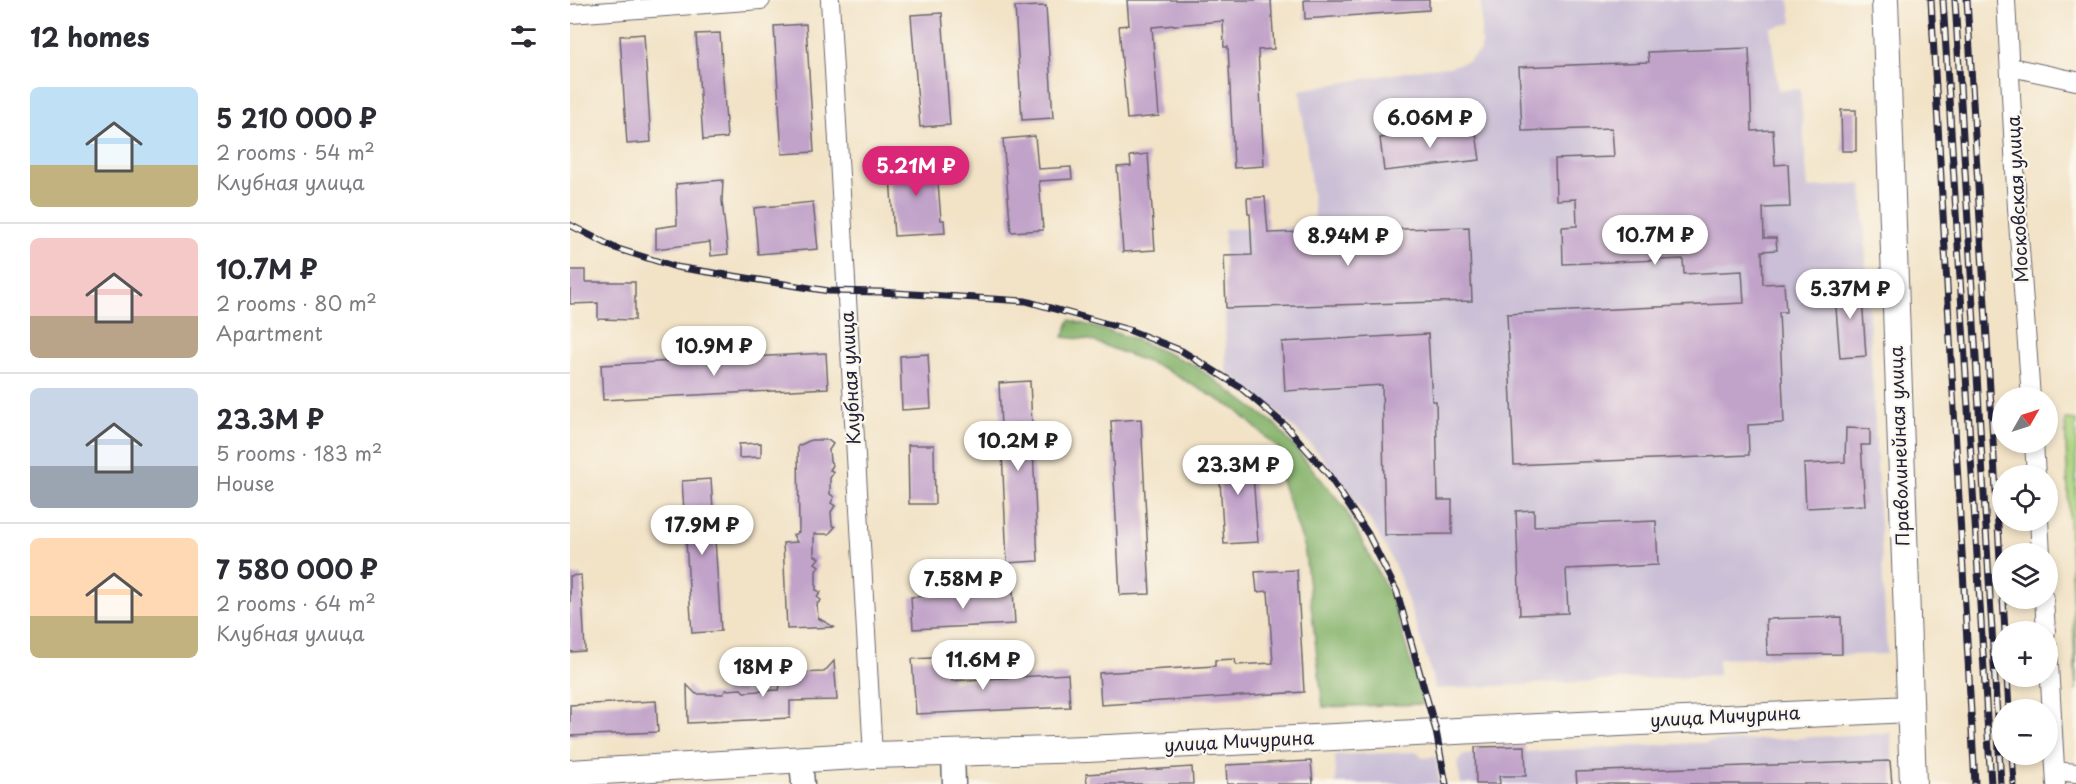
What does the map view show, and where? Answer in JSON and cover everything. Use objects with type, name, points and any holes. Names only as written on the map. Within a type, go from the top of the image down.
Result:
[{"type":"main road","name":"Праволинейная улица","points":[[1886,0],[1913,784]]},
{"type":"main road","name":"улица Мичурина","points":[[570,772],[802,772],[873,755],[1098,748],[1909,709]]},
{"type":"street","points":[[570,14],[761,0]]},
{"type":"street","name":"Клубная улица","points":[[830,0],[873,755]]},
{"type":"street","name":"Московская улица","points":[[2006,0],[2017,208],[2030,387]]},
{"type":"street","points":[[2011,67],[2076,81]]},
{"type":"street","points":[[2050,687],[2056,778],[2076,773]]},
{"type":"street","points":[[953,753],[954,784]]},
{"type":"shaded area","points":[[1481,0],[1789,0],[1792,23],[1770,28],[1778,90],[1800,89],[1808,188],[1862,184],[1887,654],[1718,659],[1718,675],[1435,689],[1400,578],[1389,553],[1369,519],[1319,453],[1272,407],[1226,371],[1224,229],[1316,227],[1300,90],[1428,68],[1449,67],[1468,61],[1481,50]]},
{"type":"shaded area","points":[[1891,733],[1894,784],[1461,784],[1457,763],[1462,755]]},
{"type":"shaded area","points":[[1418,752],[1422,758],[1436,757],[1439,784],[1336,784],[1335,755]]},
{"type":"green space","points":[[1070,320],[1132,338],[1194,365],[1275,424],[1344,507],[1392,599],[1423,704],[1323,707],[1304,545],[1279,475],[1280,450],[1235,409],[1163,368],[1090,340],[1063,337]]},
{"type":"green space","points":[[2065,419],[2076,420],[2076,690]]},
{"type":"building","points":[[1127,0],[1271,0],[1274,49],[1258,50],[1264,166],[1234,168],[1228,47],[1224,47],[1223,21],[1152,27],[1159,116],[1127,119],[1119,26],[1129,25]]},
{"type":"building","points":[[1304,0],[1429,0],[1429,10],[1305,19]]},
{"type":"building","points":[[1046,6],[1053,118],[1022,120],[1015,7]]},
{"type":"building","points":[[942,13],[950,125],[920,127],[911,15]]},
{"type":"building","points":[[806,24],[814,152],[782,154],[774,26]]},
{"type":"building","points":[[720,33],[727,138],[703,140],[696,34]]},
{"type":"building","points":[[644,34],[651,142],[627,144],[620,36]]},
{"type":"building","points":[[1749,48],[1752,131],[1773,130],[1775,165],[1788,164],[1790,207],[1763,208],[1764,238],[1776,238],[1777,250],[1762,251],[1763,284],[1784,283],[1786,312],[1779,312],[1784,423],[1748,425],[1749,455],[1514,465],[1507,314],[1744,303],[1742,271],[1684,274],[1683,259],[1563,264],[1562,227],[1577,226],[1576,199],[1556,200],[1555,159],[1614,157],[1612,128],[1522,131],[1519,67],[1649,62],[1648,52]]},
{"type":"building","points":[[1841,110],[1856,110],[1856,151],[1842,151]]},
{"type":"building","points":[[1475,126],[1480,160],[1384,171],[1380,138]]},
{"type":"building","points":[[1035,136],[1038,169],[1071,167],[1072,179],[1039,181],[1043,230],[1011,232],[1003,139]]},
{"type":"building","points":[[1148,154],[1155,250],[1123,252],[1117,167],[1131,166],[1130,156]]},
{"type":"building","points":[[940,158],[941,170],[937,170],[941,220],[944,220],[945,233],[894,236],[889,161]]},
{"type":"building","points":[[723,180],[722,201],[728,254],[711,256],[710,242],[656,249],[656,228],[677,225],[676,184]]},
{"type":"building","points":[[1265,197],[1268,233],[1469,227],[1472,301],[1226,308],[1224,256],[1252,255],[1247,198]]},
{"type":"building","points":[[813,202],[818,249],[758,254],[754,208]]},
{"type":"building","points":[[570,270],[585,270],[585,282],[635,282],[635,320],[598,319],[598,303],[570,304]]},
{"type":"building","points":[[1861,282],[1866,356],[1840,358],[1834,284]]},
{"type":"building","points":[[1428,334],[1432,401],[1436,401],[1438,500],[1452,500],[1452,534],[1385,535],[1382,385],[1285,391],[1282,342]]},
{"type":"building","points":[[826,353],[828,388],[603,400],[601,365]]},
{"type":"building","points":[[928,354],[931,408],[902,410],[900,356]]},
{"type":"building","points":[[1030,381],[1038,561],[1007,563],[999,383]]},
{"type":"building","points":[[1141,419],[1150,594],[1120,595],[1111,421]]},
{"type":"building","points":[[1846,428],[1870,429],[1870,445],[1861,445],[1865,505],[1806,508],[1804,464],[1845,462]]},
{"type":"building","points":[[811,440],[828,440],[833,444],[829,450],[830,461],[833,465],[830,470],[834,472],[830,478],[830,494],[834,497],[831,503],[835,506],[831,512],[832,525],[835,527],[829,534],[814,534],[814,555],[819,558],[815,563],[819,566],[816,571],[816,590],[821,592],[817,597],[821,600],[817,604],[818,618],[834,627],[787,629],[783,543],[797,542],[793,535],[799,532],[798,446]]},
{"type":"building","points":[[761,443],[761,457],[739,458],[739,444]]},
{"type":"building","points":[[908,445],[934,445],[935,504],[909,504]]},
{"type":"building","points":[[1251,448],[1258,542],[1224,544],[1218,450]]},
{"type":"building","points":[[711,479],[721,631],[692,633],[682,481]]},
{"type":"building","points":[[1534,510],[1534,526],[1656,521],[1658,565],[1566,569],[1568,613],[1520,615],[1516,511]]},
{"type":"building","points":[[1297,570],[1304,692],[1101,705],[1099,673],[1215,666],[1215,660],[1235,659],[1236,665],[1273,663],[1268,591],[1257,592],[1255,572]]},
{"type":"building","points":[[581,575],[585,651],[570,652],[570,576]]},
{"type":"building","points":[[1013,591],[1015,624],[913,629],[911,597]]},
{"type":"building","points":[[1841,617],[1842,654],[1767,655],[1766,619]]},
{"type":"building","points":[[951,657],[952,681],[1068,674],[1070,707],[916,714],[912,659]]},
{"type":"building","points":[[787,660],[798,673],[824,672],[834,661],[837,700],[790,701],[790,718],[688,723],[687,685],[696,694],[723,694],[726,690],[741,689],[744,692],[779,690],[784,665],[788,665]]},
{"type":"building","points":[[656,701],[658,732],[570,736],[570,705]]},
{"type":"building","points":[[1525,746],[1526,776],[1499,776],[1500,784],[1476,784],[1475,747]]},
{"type":"building","points":[[1311,761],[1313,784],[1227,784],[1226,765]]},
{"type":"building","points":[[1890,761],[1892,784],[1577,784],[1576,772]]},
{"type":"building","points":[[1192,767],[1193,784],[1087,784],[1086,774]]},
{"type":"railway","points":[[1931,0],[1975,784]]},
{"type":"railway","points":[[1943,0],[1991,784]]},
{"type":"railway","points":[[1955,0],[2001,784]]},
{"type":"railway","points":[[1967,0],[1999,543]]},
{"type":"railway","points":[[570,225],[615,248],[676,267],[829,291],[1026,301],[1129,330],[1182,351],[1240,387],[1287,427],[1328,474],[1368,534],[1397,592],[1436,731],[1446,784]]},
{"type":"railway","points":[[2004,609],[2004,621]]},
{"type":"railway","points":[[2008,687],[2008,699]]},
{"type":"railway","points":[[2013,765],[2014,784]]}]
